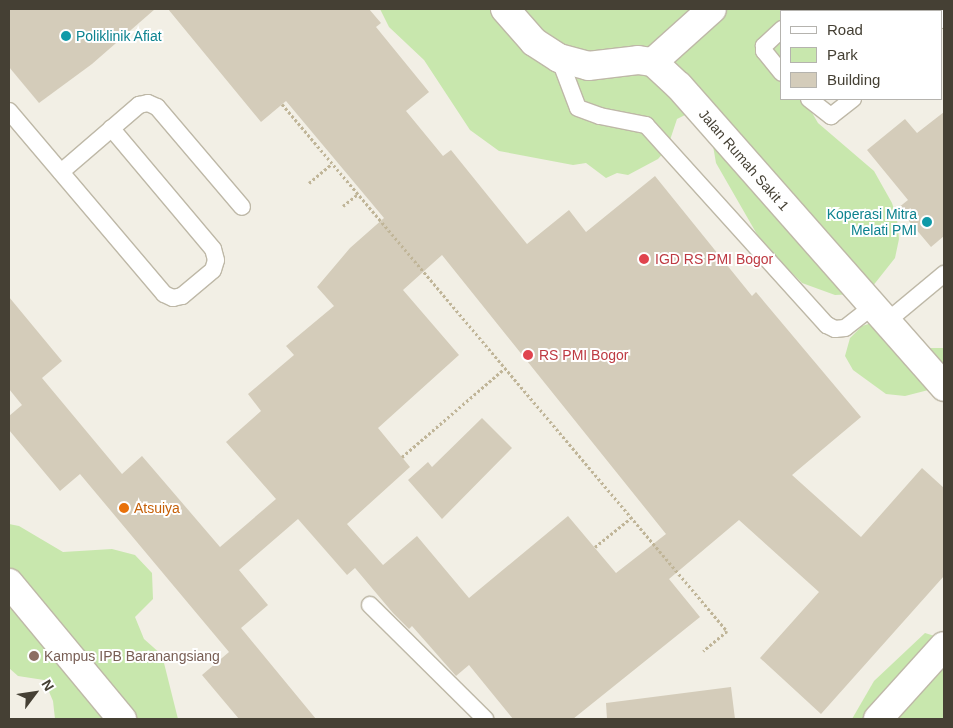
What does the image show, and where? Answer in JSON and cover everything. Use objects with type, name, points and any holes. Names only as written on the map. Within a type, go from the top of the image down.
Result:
[{"type":"street","points":[[504,9],[534,42],[559,58],[588,66],[638,60],[654,62],[712,9]]},
{"type":"street","name":"Jalan Rumah Sakit 1","points":[[654,62],[679,86],[878,315],[944,387]]},
{"type":"street","points":[[9,583],[122,719]]},
{"type":"street","points":[[878,719],[944,646]]},
{"type":"lane","points":[[780,31],[764,46],[764,52],[780,71]]},
{"type":"lane","points":[[559,58],[578,108],[646,125],[827,325],[835,329],[845,328],[878,315],[944,274]]},
{"type":"lane","points":[[810,100],[831,116],[852,100]]},
{"type":"lane","points":[[61,172],[139,105],[148,103],[157,107],[242,207]]},
{"type":"lane","points":[[9,111],[164,294],[173,298],[182,296],[212,270],[216,260],[213,249],[111,128]]},
{"type":"lane","points":[[370,605],[485,719]]},
{"type":"path","points":[[282,104],[727,631],[703,651]]},
{"type":"path","points":[[309,184],[332,164]]},
{"type":"path","points":[[343,206],[358,194]]},
{"type":"path","points":[[402,457],[505,368]]},
{"type":"path","points":[[595,548],[631,518]]},
{"type":"green space","points":[[380,9],[780,9],[780,100],[805,100],[818,123],[874,171],[892,203],[897,219],[899,239],[895,258],[872,287],[855,294],[835,295],[802,283],[762,243],[716,163],[712,140],[691,112],[677,119],[667,149],[658,159],[628,175],[617,173],[606,178],[586,163],[573,165],[499,151],[470,130],[424,60],[389,27]]},
{"type":"green space","points":[[878,321],[925,348],[944,348],[944,386],[905,396],[886,394],[853,370],[845,356],[850,338],[862,326]]},
{"type":"green space","points":[[9,524],[19,526],[63,552],[112,549],[135,555],[152,573],[153,599],[135,617],[144,639],[162,655],[178,719],[55,719],[53,701],[44,680],[18,676],[9,668]]},
{"type":"green space","points":[[925,633],[944,639],[944,719],[852,719],[874,681]]},
{"type":"building","name":"Poliklinik Afiat","points":[[9,9],[155,9],[92,64],[39,103],[9,67]]},
{"type":"building","points":[[168,9],[369,9],[381,23],[376,27],[429,92],[406,111],[443,156],[451,150],[527,244],[569,210],[586,232],[655,176],[752,296],[756,292],[861,417],[792,475],[861,537],[922,468],[944,488],[944,576],[821,714],[760,658],[819,592],[739,520],[669,579],[700,617],[573,719],[513,719],[469,665],[456,676],[412,626],[409,629],[393,613],[355,568],[347,575],[298,519],[239,570],[268,605],[241,628],[316,719],[239,719],[202,675],[229,652],[80,474],[60,491],[9,430],[9,416],[22,405],[9,389],[9,297],[62,361],[42,378],[122,474],[142,456],[220,547],[276,499],[226,442],[261,411],[248,394],[294,355],[286,346],[334,306],[317,287],[350,248],[384,218],[286,101],[261,122]],"holes":[[[442,255],[666,534],[616,573],[568,516],[469,598],[417,536],[383,565],[347,524],[410,467],[378,428],[459,355],[403,290]]]},
{"type":"building","points":[[944,112],[944,236],[931,247],[898,208],[908,200],[867,150],[905,119],[917,133]]},
{"type":"building","points":[[482,418],[512,448],[442,519],[408,480],[428,462],[432,467]]},
{"type":"building","points":[[731,687],[735,719],[607,719],[606,703]]},
{"type":"place","name":"Poliklinik Afiat","points":[[66,36]]},
{"type":"place","name":"Koperasi Mitra Melati PMI","points":[[927,222]]},
{"type":"place","name":"IGD RS PMI Bogor","points":[[644,259]]},
{"type":"place","name":"RS PMI Bogor","points":[[528,355]]},
{"type":"place","name":"Atsuiya","points":[[124,508]]},
{"type":"place","name":"Kampus IPB Baranangsiang","points":[[34,656]]}]
